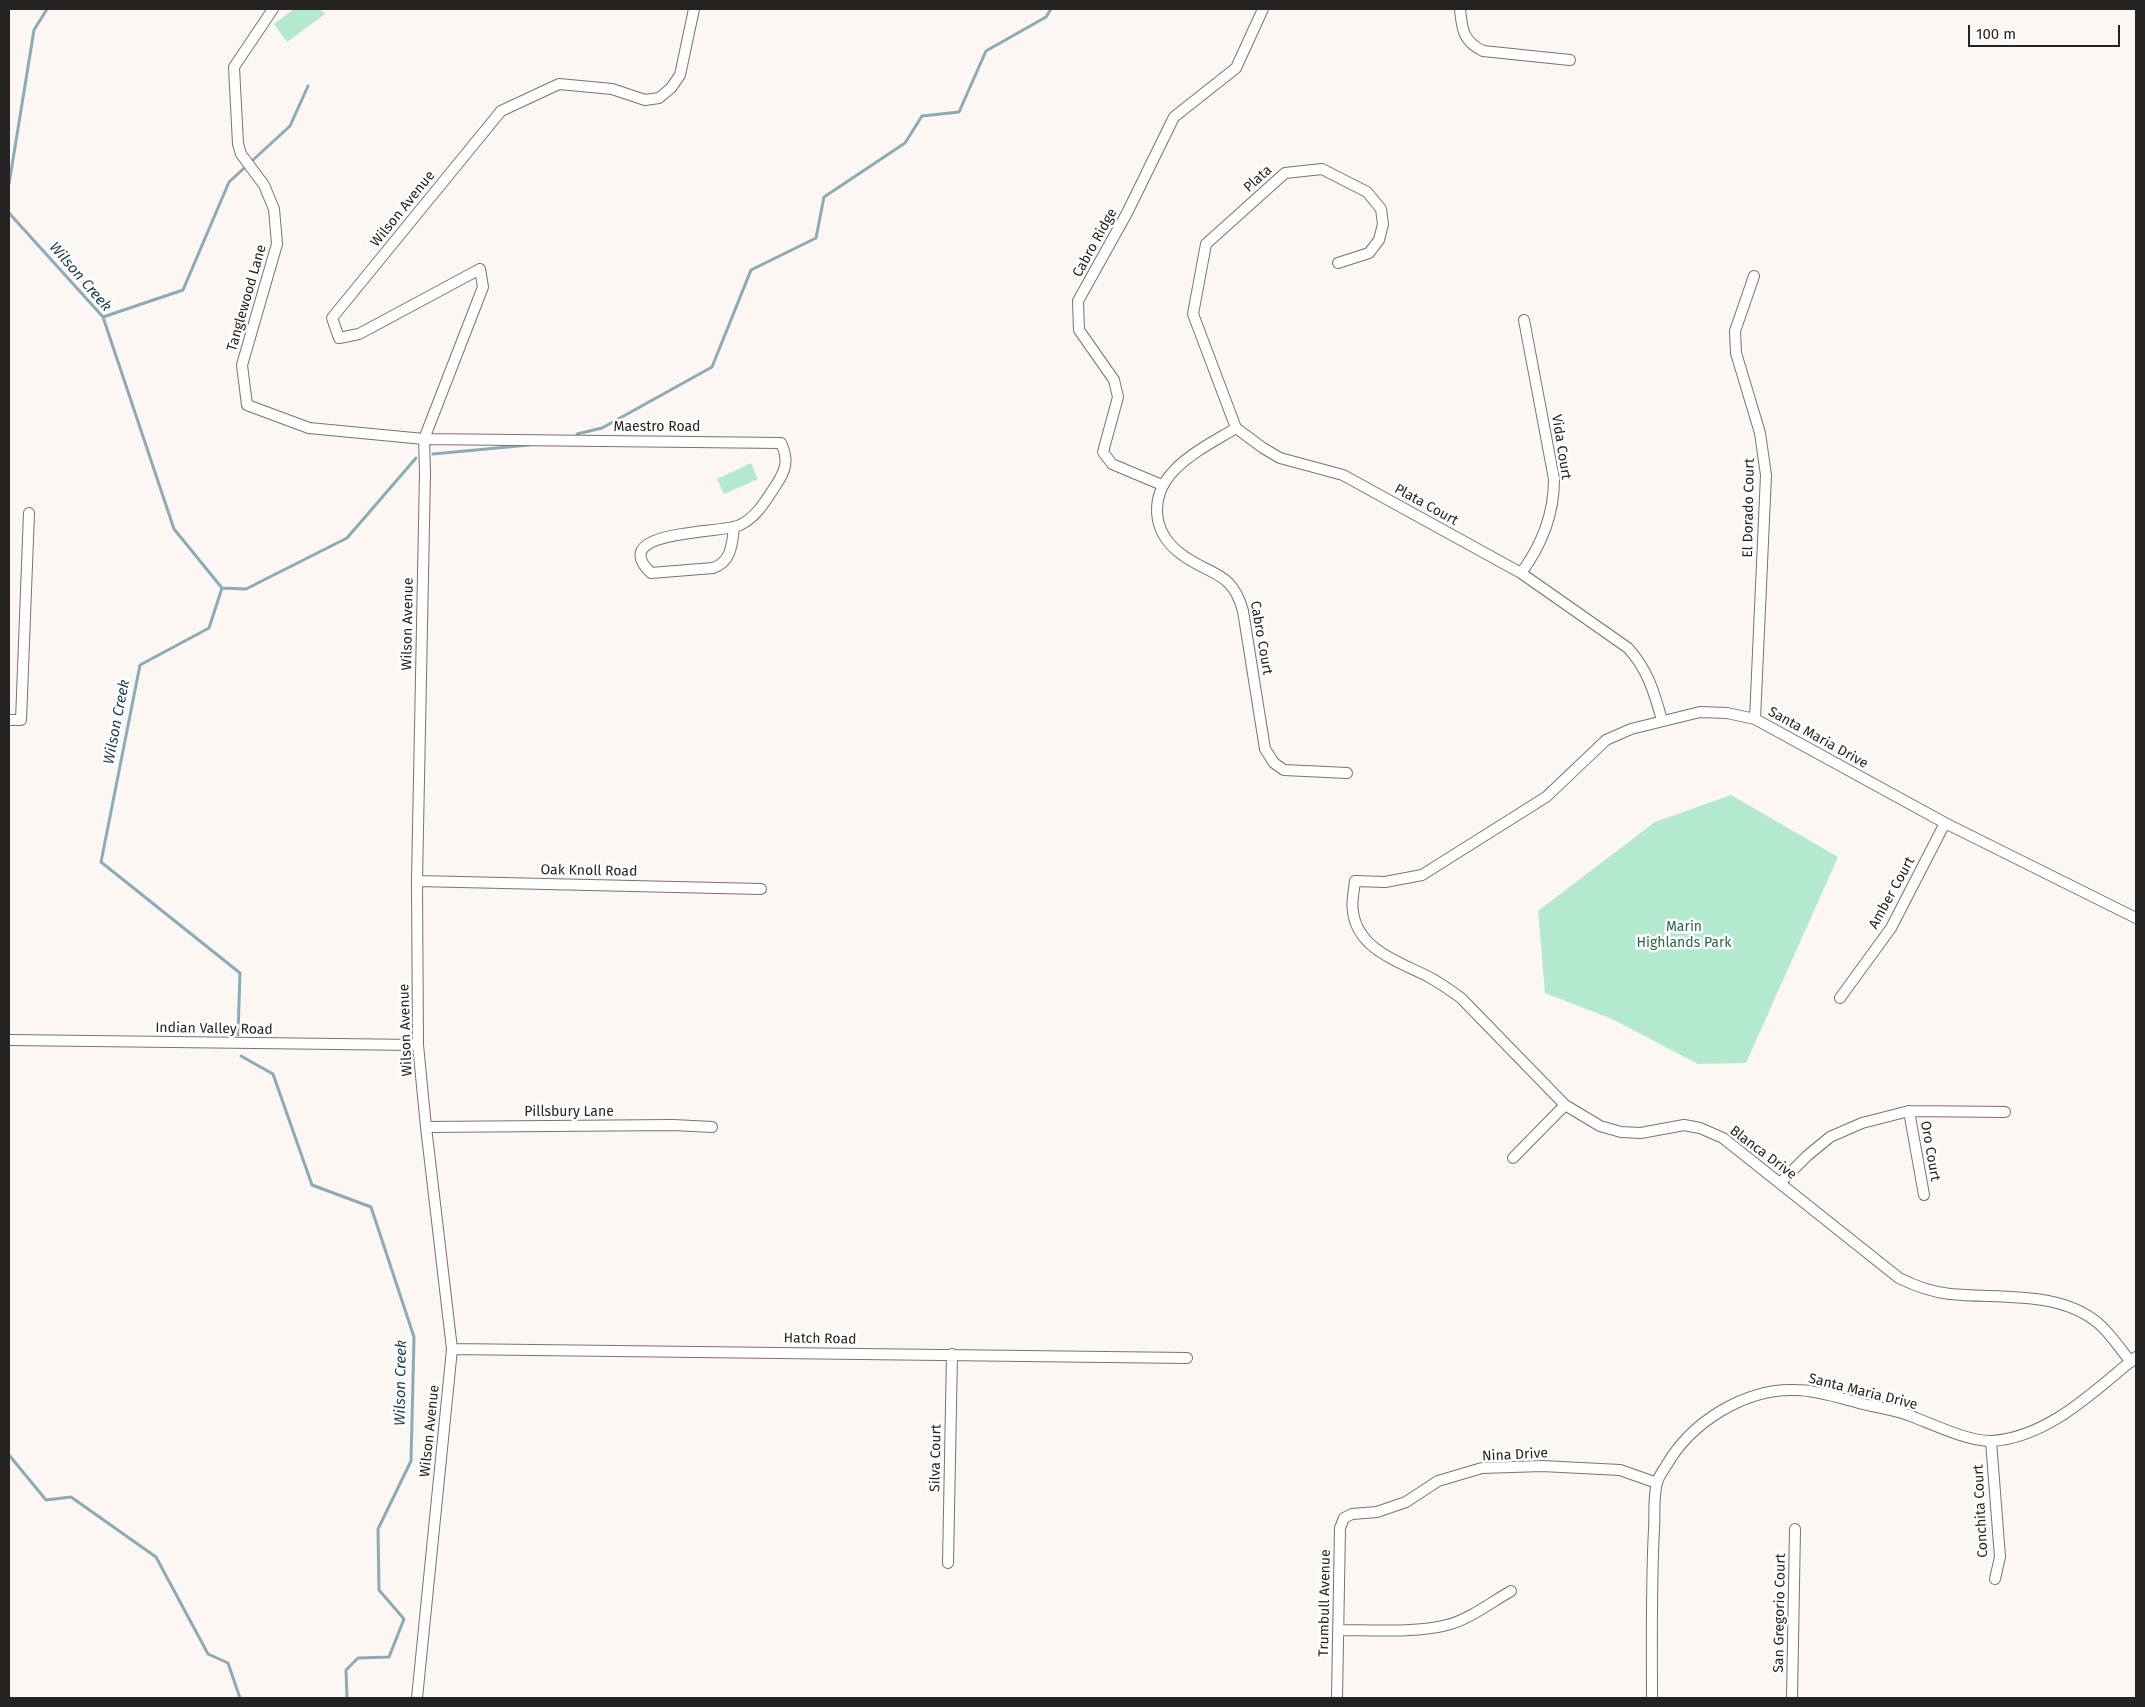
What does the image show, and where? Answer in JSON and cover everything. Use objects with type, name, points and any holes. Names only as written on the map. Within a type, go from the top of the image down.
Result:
[{"type":"street","name":"Tanglewood Lane","points":[[273,9],[234,67],[238,144],[241,154],[259,178],[274,209],[277,244],[242,365],[247,405],[309,428],[424,439]]},
{"type":"street","name":"Wilson Avenue","points":[[417,1698],[452,1349],[418,1046],[417,881],[425,473],[424,439],[482,287],[480,269],[359,334],[339,338],[332,318],[501,111],[560,84],[612,90],[645,100],[659,98],[671,88],[680,75],[694,9]]},
{"type":"street","name":"Cabro Ridge","points":[[1162,485],[1112,464],[1103,452],[1118,397],[1114,380],[1079,330],[1078,301],[1127,213],[1174,117],[1236,68],[1263,9]]},
{"type":"street","points":[[1460,9],[1462,28],[1471,44],[1484,51],[1570,60]]},
{"type":"street","name":"Plata","points":[[1236,428],[1193,314],[1206,244],[1286,173],[1322,169],[1368,192],[1381,209],[1383,224],[1379,240],[1369,253],[1338,263]]},
{"type":"street","name":"El Dorado Court","points":[[1754,276],[1735,331],[1736,353],[1760,434],[1766,475],[1755,718]]},
{"type":"street","name":"Vida Court","points":[[1521,573],[1534,555],[1548,525],[1554,496],[1554,479],[1524,320]]},
{"type":"street","name":"Cabro Court","points":[[1236,428],[1176,467],[1162,485],[1156,507],[1160,527],[1168,543],[1182,555],[1230,582],[1237,590],[1265,749],[1269,757],[1284,770],[1347,773]]},
{"type":"street","name":"Plata Court","points":[[1236,428],[1280,458],[1343,475],[1521,573],[1628,648],[1641,662],[1650,681],[1662,720]]},
{"type":"street","name":"Maestro Road","points":[[424,439],[774,441],[781,443],[787,462],[783,474],[763,506],[753,516],[734,528],[656,539],[645,545],[641,554],[644,566],[651,573],[721,566],[726,560],[731,546],[734,528]]},
{"type":"street","points":[[9,720],[21,720],[29,513]]},
{"type":"street","name":"Santa Maria Drive","points":[[1355,881],[1385,882],[1422,876],[1546,797],[1606,740],[1631,729],[1662,720],[1700,712],[1727,713],[1755,718],[1945,823],[2136,918]]},
{"type":"street","name":"Amber Court","points":[[1840,998],[1890,928],[1945,823]]},
{"type":"street","name":"Oak Knoll Road","points":[[417,881],[761,889]]},
{"type":"street","name":"Blanca Drive","points":[[1355,881],[1353,912],[1359,930],[1374,948],[1387,957],[1444,985],[1461,998],[1565,1105],[1600,1126],[1621,1132],[1641,1133],[1684,1125],[1700,1128],[1723,1138],[1899,1278],[1930,1290],[1948,1294],[2045,1300],[2062,1304],[2098,1323],[2133,1359]]},
{"type":"street","name":"Indian Valley Road","points":[[9,1040],[418,1046]]},
{"type":"street","points":[[1513,1158],[1565,1105]]},
{"type":"street","points":[[1780,1183],[1807,1156],[1830,1137],[1862,1123],[1910,1111],[2005,1112]]},
{"type":"street","name":"Oro Court","points":[[1910,1111],[1924,1195]]},
{"type":"street","name":"Pillsbury Lane","points":[[426,1127],[672,1125],[712,1127]]},
{"type":"street","name":"Hatch Road","points":[[452,1349],[1187,1358]]},
{"type":"street","name":"Silva Court","points":[[948,1563],[952,1354]]},
{"type":"street","name":"Santa Maria Drive","points":[[1652,1698],[1653,1549],[1657,1483],[1671,1458],[1691,1433],[1710,1417],[1735,1404],[1773,1392],[1796,1390],[1896,1411],[1952,1433],[1991,1441],[2028,1433],[2042,1427],[2074,1407],[2133,1359]]},
{"type":"street","name":"Conchita Court","points":[[1991,1441],[2000,1557],[1995,1579]]},
{"type":"street","name":"Nina Drive","points":[[1352,1514],[1377,1512],[1406,1502],[1438,1481],[1482,1468],[1542,1466],[1620,1470],[1657,1483]]},
{"type":"street","name":"Trumbull Avenue","points":[[1337,1698],[1340,1528],[1344,1518],[1352,1514]]},
{"type":"street","name":"San Gregorio Court","points":[[1792,1698],[1795,1529]]},
{"type":"street","points":[[1339,1630],[1446,1626],[1473,1614],[1511,1591]]},
{"type":"green space","points":[[294,9],[321,9],[325,14],[287,42],[274,24]]},
{"type":"green space","points":[[751,463],[758,479],[724,494],[717,479]]},
{"type":"green space","name":"Marin Highlands Park","points":[[1731,795],[1838,857],[1746,1063],[1698,1064],[1612,1019],[1545,993],[1538,911],[1655,822]]},
{"type":"waterway","name":"Wilson Creek","points":[[9,184],[34,30],[47,9]]},
{"type":"waterway","points":[[577,434],[602,428],[712,367],[751,270],[816,238],[824,197],[905,143],[922,116],[959,112],[986,51],[1046,17],[1051,9]]},
{"type":"waterway","points":[[103,317],[183,290],[229,182],[290,126],[308,86]]},
{"type":"waterway","name":"Wilson Creek","points":[[9,213],[103,317],[174,529],[222,588],[209,628],[140,665],[101,862],[240,973],[238,1035]]},
{"type":"waterway","points":[[433,454],[529,445]]},
{"type":"waterway","points":[[222,588],[246,589],[347,538],[416,458]]},
{"type":"waterway","name":"Wilson Creek","points":[[241,1056],[273,1074],[312,1185],[371,1207],[414,1337],[411,1461],[378,1529],[379,1590],[404,1619],[389,1657],[358,1658],[346,1670],[347,1698]]},
{"type":"waterway","points":[[9,1455],[46,1500],[71,1497],[156,1557],[208,1654],[228,1663],[240,1698]]}]
